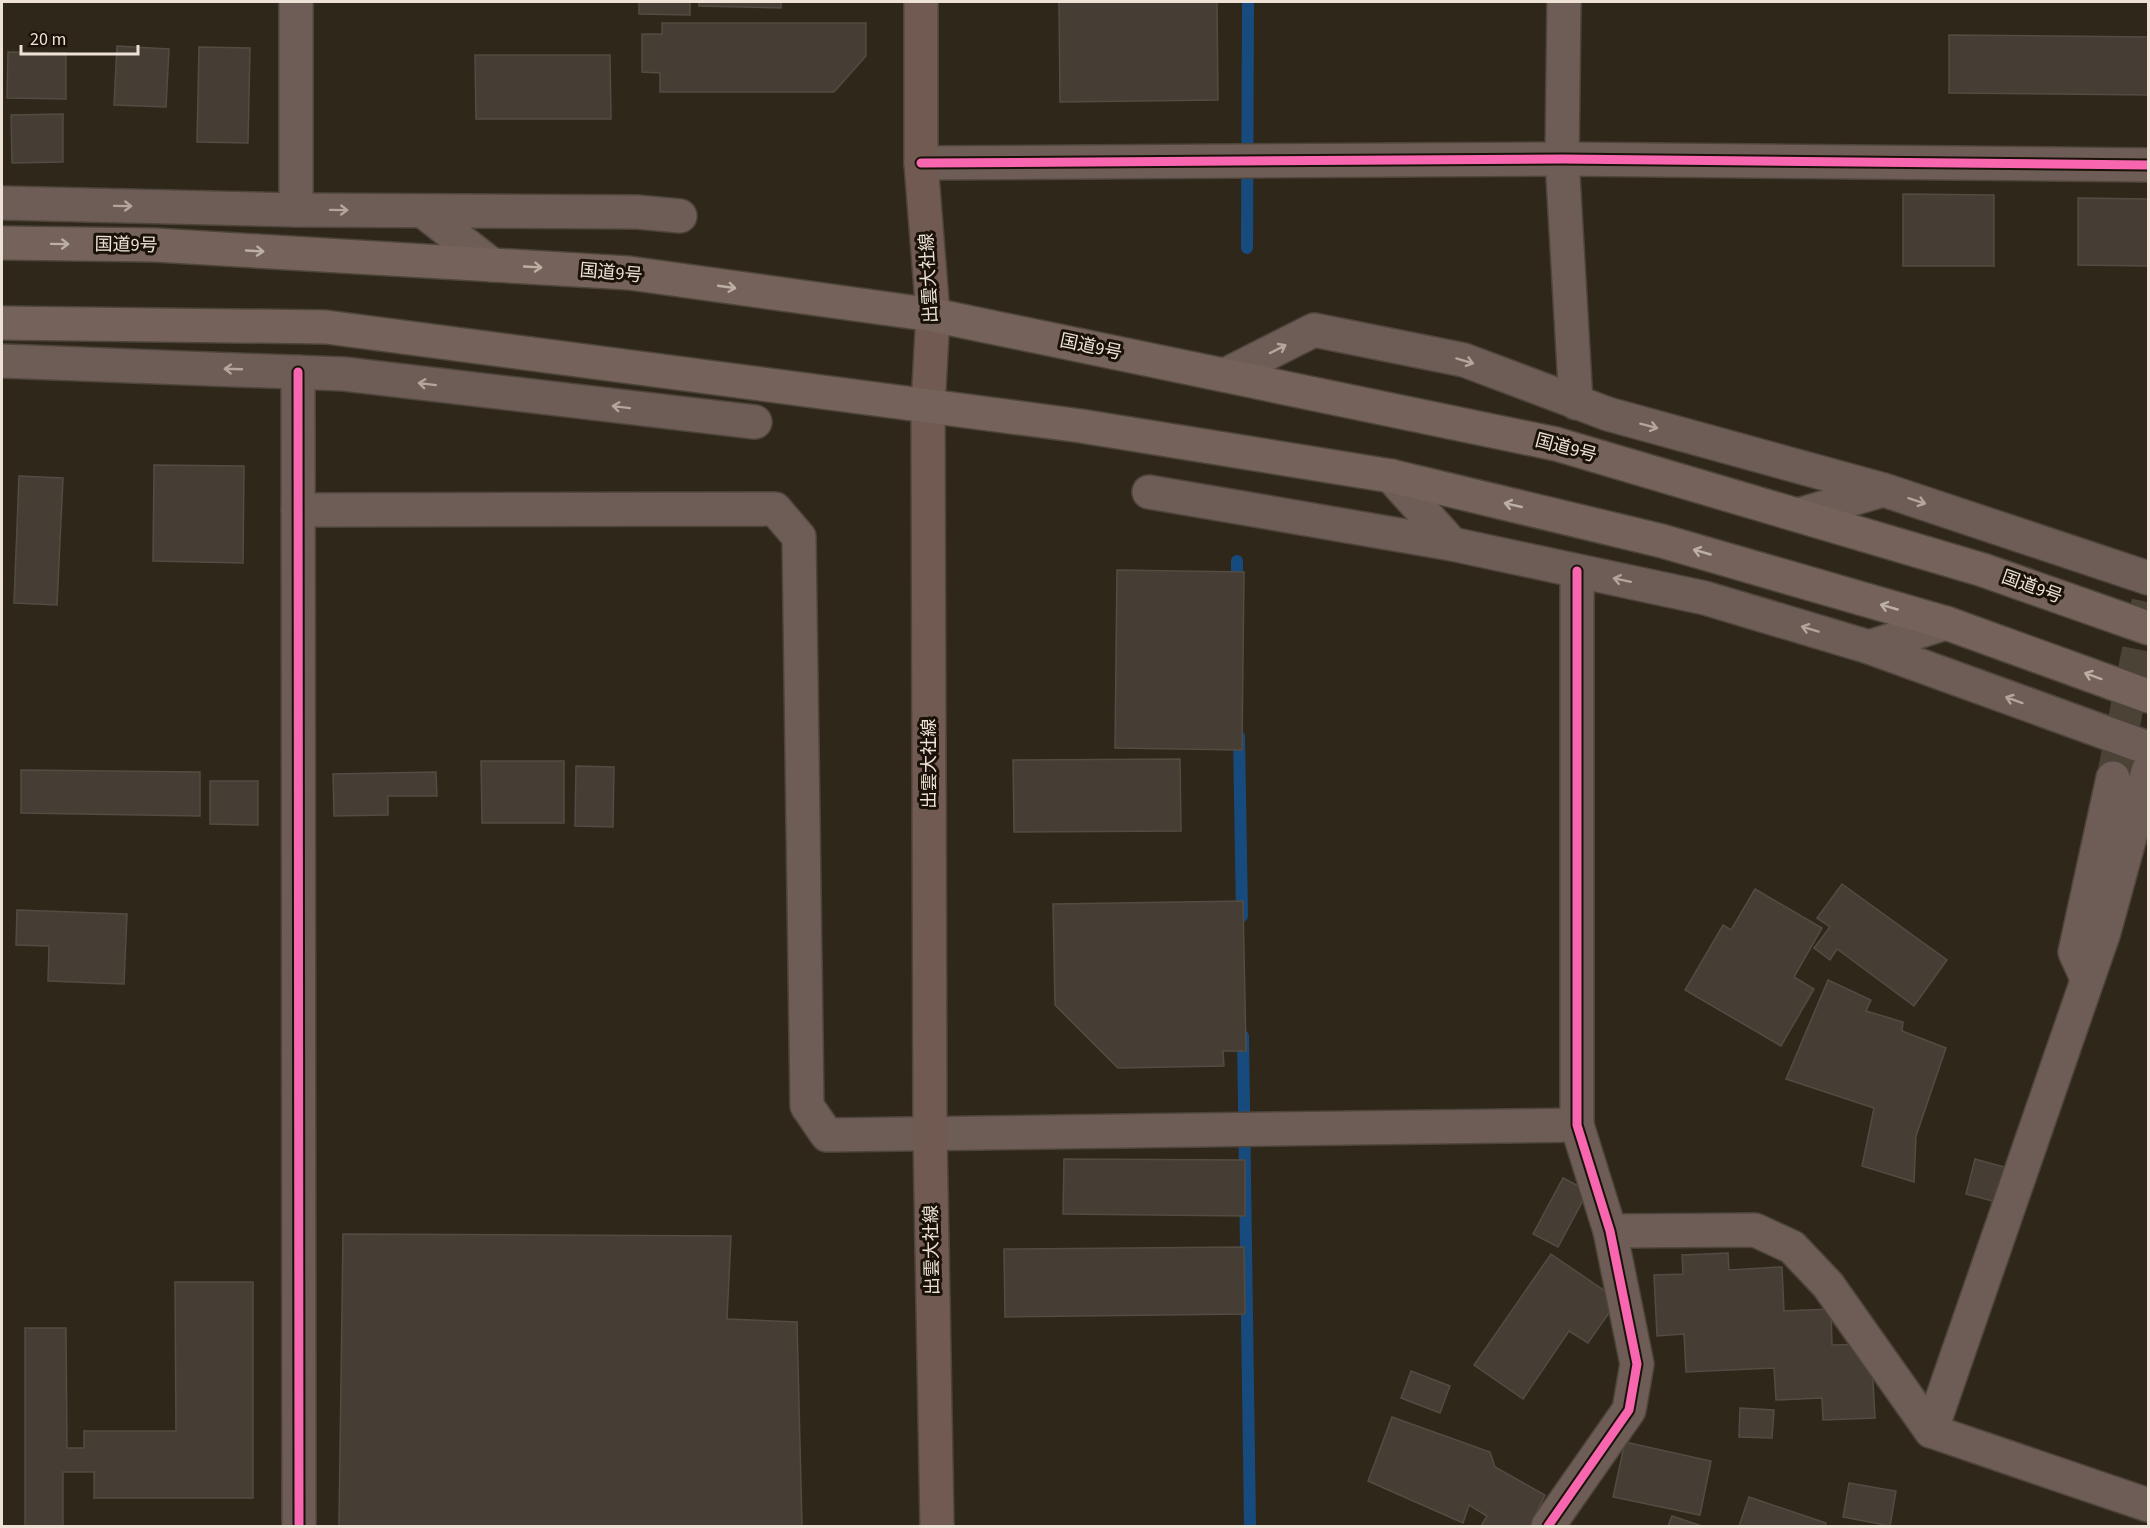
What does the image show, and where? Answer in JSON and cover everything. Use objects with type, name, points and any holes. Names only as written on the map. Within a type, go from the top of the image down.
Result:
[{"type":"highway","name":"国道9号","points":[[2,243],[155,245],[629,273],[933,315],[1556,444],[1983,570],[2148,628]]},
{"type":"highway","points":[[2,323],[326,327],[1082,426],[1391,476],[1662,541],[1946,623],[2148,696]]},
{"type":"main road","name":"出雲大社線","points":[[921,2],[921,163],[933,315],[928,405],[930,1134],[937,1527]]},
{"type":"street","points":[[296,2],[296,210]]},
{"type":"street","points":[[1564,2],[1562,159],[1576,403]]},
{"type":"street","points":[[921,163],[1562,159],[2148,165]]},
{"type":"street","points":[[2,203],[296,210],[637,212],[680,216]]},
{"type":"street","points":[[423,211],[492,265]]},
{"type":"street","points":[[2,359],[50,324]]},
{"type":"street","points":[[1225,375],[1314,330],[1464,360],[1608,414],[1884,490],[2148,578]]},
{"type":"street","points":[[2,359],[344,375],[755,422]]},
{"type":"street","points":[[298,372],[299,1527]]},
{"type":"street","points":[[679,414],[726,379]]},
{"type":"street","points":[[1391,476],[1452,544]]},
{"type":"street","points":[[1798,515],[1884,490]]},
{"type":"street","points":[[1149,492],[1452,544],[1705,598],[1869,647],[2148,748]]},
{"type":"street","points":[[298,510],[775,509],[800,537],[807,1106],[827,1135],[1577,1125]]},
{"type":"street","points":[[1548,1527],[1629,1410],[1637,1364],[1610,1232],[1577,1125],[1577,571]]},
{"type":"street","points":[[1869,647],[1946,623]]},
{"type":"street","points":[[1931,1431],[2104,932],[2148,771]]},
{"type":"street","points":[[2087,979],[2075,952],[2114,778]]},
{"type":"street","points":[[1610,1232],[1755,1230],[1792,1247],[1828,1285],[1931,1431],[2148,1505]]},
{"type":"building","points":[[639,2],[690,2],[690,15],[639,14]]},
{"type":"building","points":[[699,2],[781,2],[781,8],[699,6]]},
{"type":"building","points":[[1059,2],[1217,2],[1218,100],[1060,102]]},
{"type":"building","points":[[662,23],[866,23],[866,56],[834,92],[660,92],[660,73],[642,72],[642,34],[662,34]]},
{"type":"building","points":[[1949,35],[2148,37],[2148,95],[1949,93]]},
{"type":"building","points":[[117,46],[169,49],[166,107],[114,105]]},
{"type":"building","points":[[199,47],[250,48],[248,143],[197,142]]},
{"type":"building","points":[[8,52],[66,53],[66,99],[7,98]]},
{"type":"building","points":[[475,55],[610,55],[611,119],[476,119]]},
{"type":"building","points":[[63,114],[63,162],[12,163],[11,115]]},
{"type":"building","points":[[1903,194],[1994,195],[1994,266],[1903,266]]},
{"type":"building","points":[[2078,198],[2148,199],[2148,266],[2078,265]]},
{"type":"building","points":[[154,465],[244,466],[243,563],[153,561]]},
{"type":"building","points":[[19,476],[63,478],[57,605],[14,603]]},
{"type":"building","points":[[1117,570],[1244,572],[1242,750],[1115,748]]},
{"type":"building","points":[[1180,759],[1181,831],[1014,832],[1013,760]]},
{"type":"building","points":[[481,761],[564,761],[564,823],[482,823]]},
{"type":"building","points":[[576,766],[614,767],[613,827],[575,826]]},
{"type":"building","points":[[21,770],[200,772],[200,816],[21,813]]},
{"type":"building","points":[[436,772],[437,796],[388,796],[388,815],[334,816],[333,774]]},
{"type":"building","points":[[210,781],[258,781],[258,825],[210,824]]},
{"type":"building","points":[[1842,884],[1947,960],[1914,1006],[1837,949],[1830,960],[1814,948],[1830,927],[1817,918]]},
{"type":"building","points":[[1755,889],[1822,928],[1794,977],[1814,989],[1781,1046],[1685,990],[1723,925],[1731,930]]},
{"type":"building","points":[[1243,901],[1246,1051],[1223,1051],[1224,1066],[1118,1068],[1055,1005],[1053,904]]},
{"type":"building","points":[[17,910],[127,914],[124,984],[48,981],[49,946],[16,945]]},
{"type":"building","points":[[1828,980],[1871,1000],[1866,1011],[1903,1022],[1902,1031],[1946,1048],[1916,1136],[1914,1182],[1862,1166],[1874,1108],[1786,1079]]},
{"type":"building","points":[[1064,1159],[1245,1160],[1245,1216],[1063,1214]]},
{"type":"building","points":[[1975,1159],[2012,1169],[2004,1204],[1966,1194]]},
{"type":"building","points":[[1563,1178],[1588,1191],[1558,1247],[1533,1234]]},
{"type":"building","points":[[343,1234],[731,1236],[727,1319],[797,1322],[802,1526],[339,1526]]},
{"type":"building","points":[[1244,1247],[1245,1314],[1005,1317],[1004,1249]]},
{"type":"building","points":[[1728,1253],[1729,1270],[1782,1267],[1784,1311],[1831,1309],[1832,1345],[1871,1344],[1875,1418],[1823,1420],[1822,1398],[1776,1400],[1774,1368],[1686,1372],[1684,1334],[1657,1336],[1654,1275],[1683,1274],[1682,1255]]},
{"type":"building","points":[[1551,1254],[1618,1300],[1588,1343],[1569,1331],[1523,1399],[1474,1365]]},
{"type":"building","points":[[175,1282],[253,1282],[253,1498],[94,1498],[94,1472],[63,1472],[63,1526],[25,1526],[25,1328],[66,1328],[67,1448],[84,1448],[84,1431],[176,1431]]},
{"type":"building","points":[[1411,1371],[1450,1386],[1440,1413],[1401,1398]]},
{"type":"building","points":[[1740,1408],[1774,1410],[1772,1438],[1739,1437]]},
{"type":"building","points":[[1392,1417],[1490,1452],[1495,1467],[1545,1495],[1530,1526],[1481,1526],[1487,1516],[1469,1505],[1463,1523],[1368,1481]]},
{"type":"building","points":[[1625,1442],[1711,1461],[1700,1515],[1613,1497]]},
{"type":"building","points":[[1849,1483],[1896,1491],[1890,1526],[1843,1517]]},
{"type":"building","points":[[1749,1497],[1826,1523],[1825,1526],[1739,1526]]},
{"type":"building","points":[[1672,1516],[1702,1526],[1668,1526]]},
{"type":"waterway","points":[[1247,248],[1248,2]]},
{"type":"waterway","points":[[1237,561],[1237,586]]},
{"type":"waterway","points":[[1239,736],[1242,916]]},
{"type":"waterway","points":[[1243,1036],[1250,1526]]},
{"type":"tunnel","points":[[2113,778],[2148,602]]},
{"type":"cycle path","points":[[921,163],[1562,159],[2148,165]]},
{"type":"cycle path","points":[[298,372],[299,1526]]},
{"type":"cycle path","points":[[1548,1526],[1629,1410],[1637,1364],[1610,1231],[1577,1125],[1577,571]]}]
